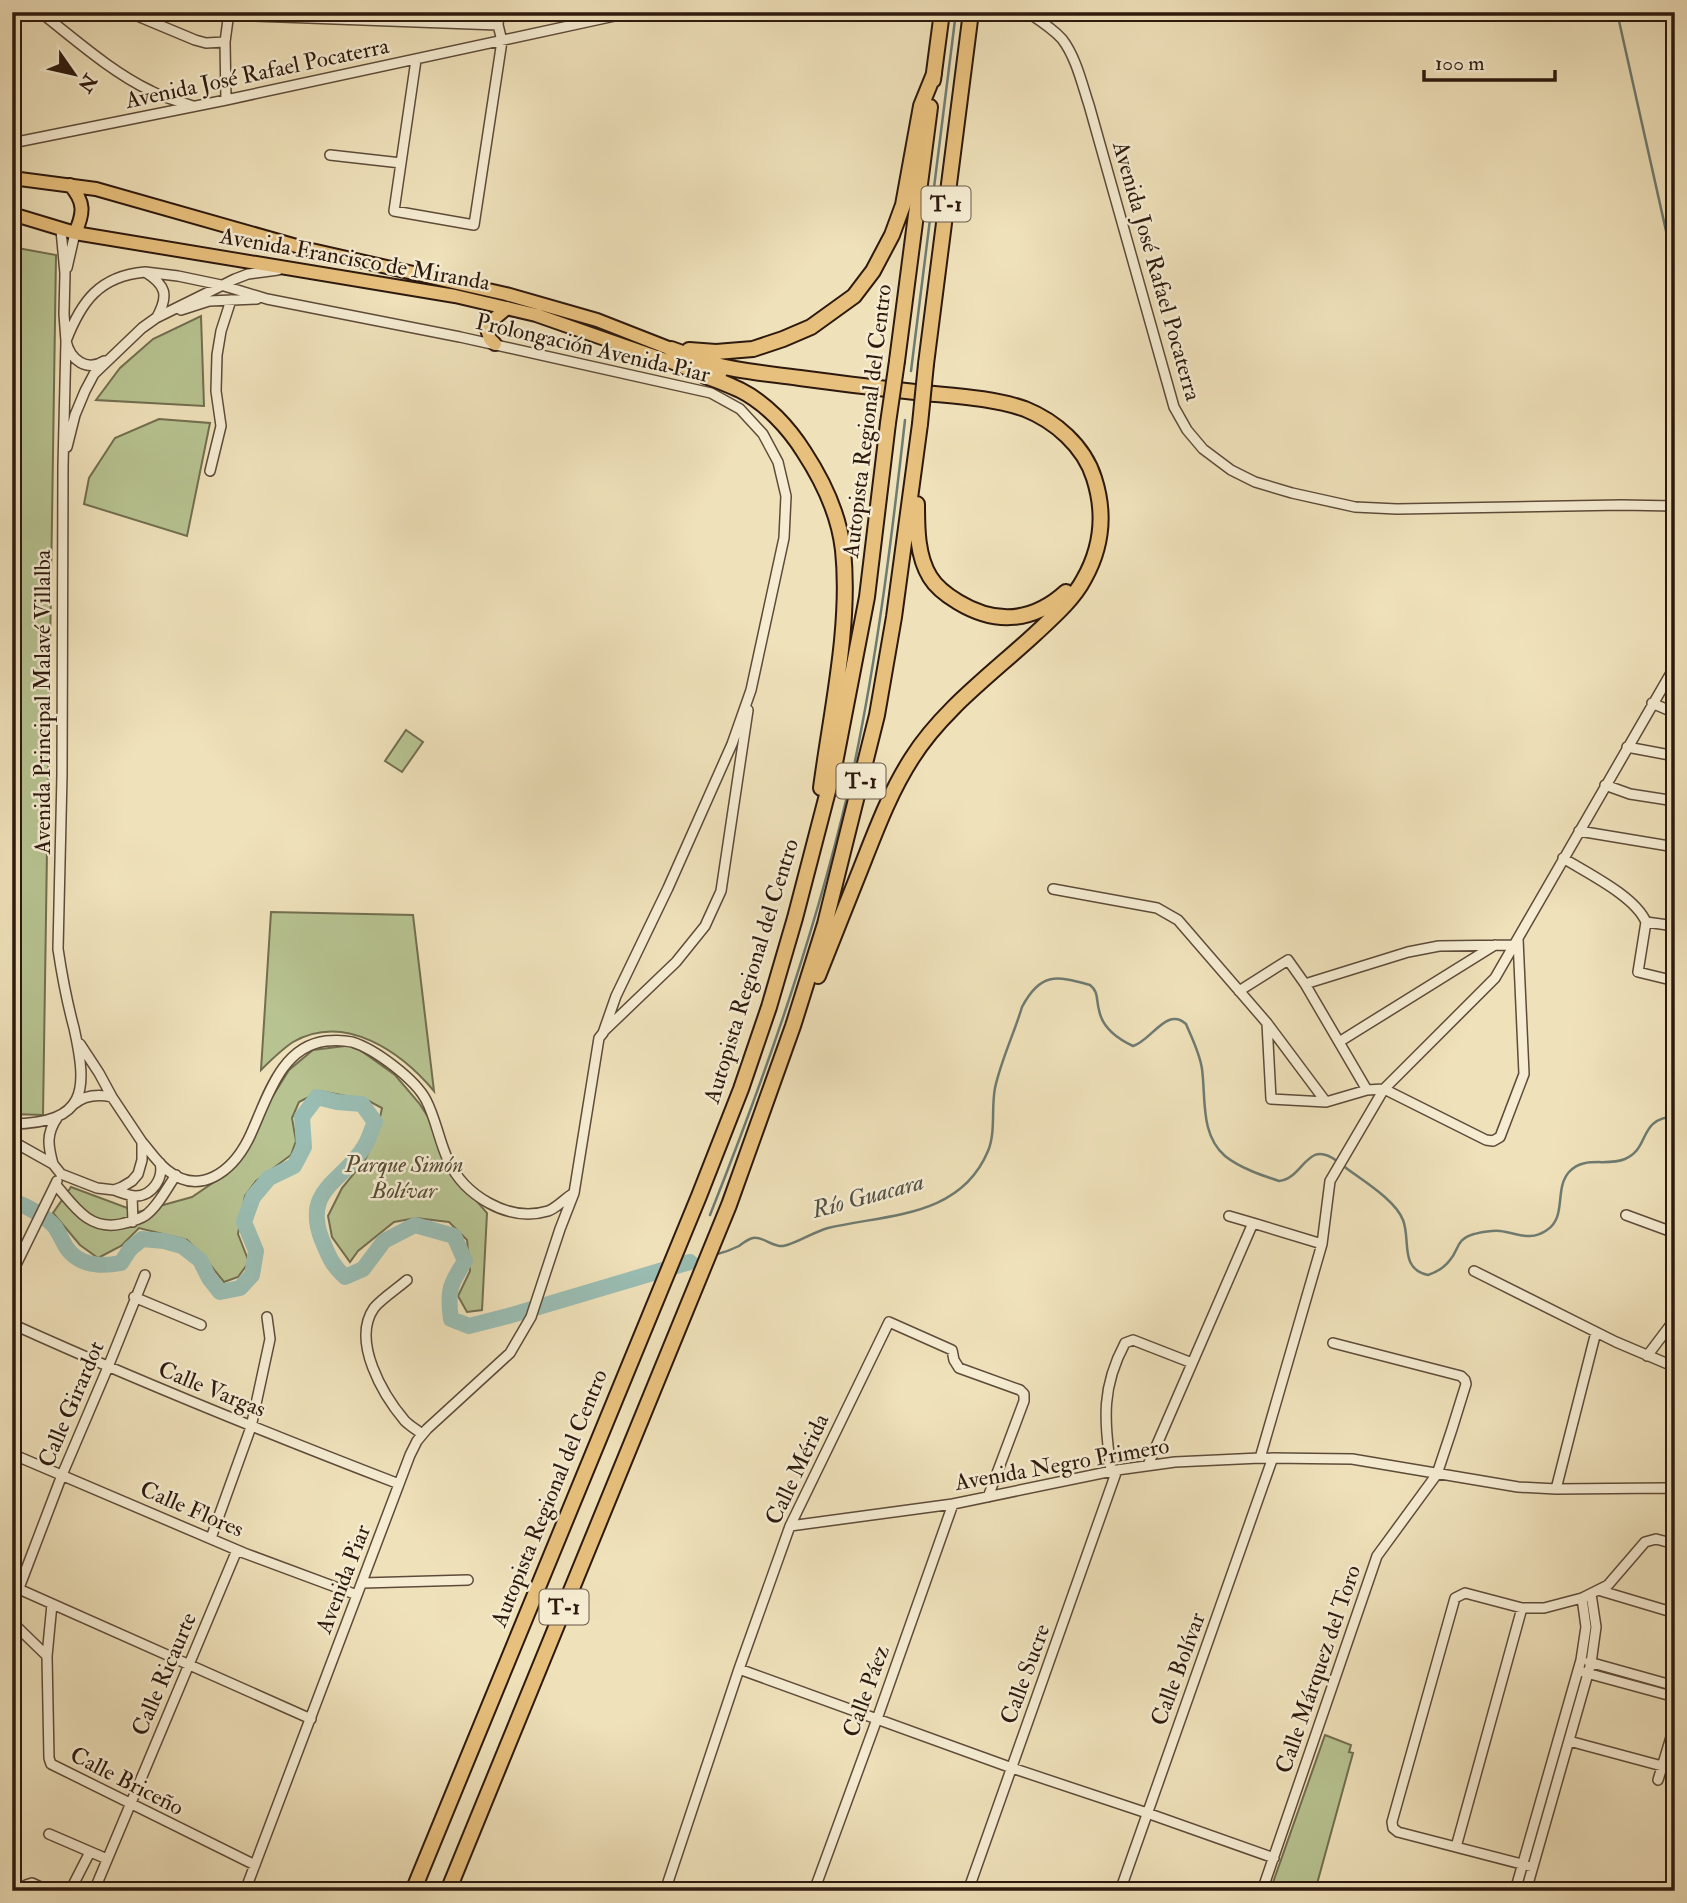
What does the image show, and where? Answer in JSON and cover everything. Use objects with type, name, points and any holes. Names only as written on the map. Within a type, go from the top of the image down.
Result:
[{"type":"highway","name":"Autopista Regional del Centro","points":[[413,1891],[699,1196],[741,1089],[795,918],[834,768],[867,597],[942,12]]},
{"type":"highway","name":"T-1","points":[[448,1891],[729,1205],[793,1026],[825,925],[877,715],[894,617],[971,12]]},
{"type":"highway","points":[[671,349],[716,352],[752,349],[811,327],[854,296],[873,271],[892,235],[903,205],[921,106],[934,74]]},
{"type":"highway","points":[[671,349],[716,365],[790,377],[976,399],[1028,411],[1067,435],[1085,457],[1093,473],[1101,508],[1098,547],[1084,580],[1075,593],[933,729],[894,789],[801,1020],[778,1093],[758,1126]]},
{"type":"highway","points":[[685,367],[750,380],[995,411],[1017,417],[1054,436],[1082,467],[1095,501],[1096,523],[1088,561],[1079,578],[1057,600],[1027,615],[994,617],[966,607],[948,596],[931,579],[921,558],[917,527],[920,425]]},
{"type":"highway","points":[[685,367],[741,391],[765,408],[793,436],[816,470],[834,510],[840,531],[844,606],[839,661],[821,788],[795,918]]},
{"type":"highway","points":[[404,1891],[423,1848],[440,1822]]},
{"type":"main road","name":"Avenida Francisco de Miranda","points":[[12,178],[96,189],[307,249],[519,298],[597,320],[671,349]]},
{"type":"main road","points":[[70,185],[80,197],[82,206],[75,233]]},
{"type":"main road","name":"Avenida Francisco de Miranda","points":[[12,214],[75,233],[455,296],[508,308],[536,315],[685,367]]},
{"type":"main road","points":[[495,344],[487,329],[494,319],[508,308]]},
{"type":"street","points":[[128,12],[195,40],[206,43],[225,42]]},
{"type":"street","points":[[416,60],[394,211],[474,225],[502,41],[498,25],[499,12]]},
{"type":"street","name":"Avenida José Rafael Pocaterra","points":[[12,143],[194,107],[633,12]]},
{"type":"street","name":"Avenida José Rafael Pocaterra","points":[[1027,12],[1044,22],[1062,40],[1074,61],[1089,105],[1174,407],[1187,430],[1203,449],[1231,470],[1255,482],[1292,494],[1355,507],[1397,509],[1675,506]]},
{"type":"street","points":[[42,13],[81,46],[127,77],[154,93],[194,107]]},
{"type":"street","points":[[226,100],[225,42],[229,14],[412,17],[498,25]]},
{"type":"street","points":[[330,155],[401,163]]},
{"type":"street","name":"Avenida Principal Malavé Villalba","points":[[61,230],[66,341],[58,949],[82,1074],[78,1095],[72,1105]]},
{"type":"street","points":[[65,273],[75,233]]},
{"type":"street","points":[[63,466],[75,415],[94,374],[142,328],[156,318],[247,274],[269,270],[304,271]]},
{"type":"street","points":[[145,272],[162,285],[165,295],[163,306],[156,318]]},
{"type":"street","points":[[114,355],[98,365],[87,366],[71,355],[66,341],[75,317],[92,293],[120,277],[145,272],[178,276],[267,299]]},
{"type":"street","points":[[156,318],[209,301],[267,299]]},
{"type":"street","name":"Prolongación Avenida Piar","points":[[267,299],[495,344],[711,393],[740,410],[763,434],[778,463],[786,496],[783,538],[751,690],[721,891],[705,926],[676,962],[599,1038],[574,1193],[531,1317]]},
{"type":"street","points":[[210,471],[221,426],[216,391],[218,355],[230,300]]},
{"type":"street","points":[[64,314],[75,317]]},
{"type":"street","points":[[1259,1458],[1322,1244],[1330,1181],[1384,1089],[1495,978],[1675,667]]},
{"type":"street","name":"Prolongación Avenida Piar","points":[[603,1033],[615,996],[668,888],[732,744],[751,690]]},
{"type":"street","points":[[1652,704],[1675,713]]},
{"type":"street","points":[[1627,747],[1675,756]]},
{"type":"street","points":[[1605,785],[1630,794],[1675,801]]},
{"type":"street","points":[[1579,831],[1675,847]]},
{"type":"street","points":[[1563,858],[1620,893],[1643,915],[1646,922],[1638,972],[1675,981]]},
{"type":"street","points":[[1053,889],[1157,908],[1178,920],[1267,1023],[1326,1102]]},
{"type":"street","points":[[1646,922],[1675,926]]},
{"type":"street","points":[[1305,984],[1408,952],[1439,946],[1516,942]]},
{"type":"street","points":[[1267,1023],[1271,1099],[1326,1102],[1367,1090],[1384,1089],[1486,1140],[1493,1141],[1500,1137],[1524,1074],[1516,942]]},
{"type":"street","points":[[1339,1042],[1496,944]]},
{"type":"street","points":[[1239,991],[1288,960],[1367,1090]]},
{"type":"street","points":[[77,1040],[142,1142],[160,1163],[176,1175],[198,1181],[207,1180],[228,1168],[248,1140],[279,1074],[297,1053],[317,1042],[338,1040],[354,1043],[391,1063],[412,1081],[426,1099],[446,1158],[454,1173],[475,1194],[504,1210],[532,1214],[551,1210],[574,1193]]},
{"type":"street","points":[[53,1164],[48,1146],[51,1127],[57,1118],[86,1097],[112,1097]]},
{"type":"street","points":[[12,1124],[36,1124],[57,1118]]},
{"type":"street","points":[[12,1141],[53,1164],[61,1174],[97,1188],[114,1189],[132,1196],[145,1194],[156,1184],[161,1175],[160,1163]]},
{"type":"street","points":[[114,1189],[132,1181],[138,1174],[142,1160],[142,1142]]},
{"type":"street","points":[[12,1273],[61,1174]]},
{"type":"street","points":[[55,1188],[79,1212],[93,1222],[109,1227],[133,1222],[148,1214],[176,1175]]},
{"type":"street","points":[[132,1196],[133,1222]]},
{"type":"street","points":[[551,1210],[557,1216],[560,1229]]},
{"type":"street","points":[[1626,1214],[1675,1233]]},
{"type":"street","points":[[1229,1216],[1322,1244]]},
{"type":"street","points":[[1148,1465],[1254,1223]]},
{"type":"street","points":[[1474,1271],[1595,1332],[1675,1367]]},
{"type":"street","name":"Calle Girardot","points":[[16,1587],[145,1275]]},
{"type":"street","points":[[407,1280],[374,1308],[367,1326],[366,1345],[370,1363],[388,1396],[406,1422],[422,1434]]},
{"type":"street","points":[[134,1297],[201,1325]]},
{"type":"street","points":[[211,1538],[251,1427],[270,1339],[267,1317]]},
{"type":"street","name":"Avenida Piar","points":[[245,1891],[410,1455],[422,1434],[510,1353],[531,1317]]},
{"type":"street","points":[[1647,1356],[1675,1319]]},
{"type":"street","name":"Calle Mérida","points":[[665,1891],[739,1669],[790,1527],[889,1322],[952,1350],[959,1368],[1020,1390],[1024,1394],[1024,1401],[988,1497]]},
{"type":"street","name":"Calle Vargas","points":[[12,1324],[251,1427],[399,1484]]},
{"type":"street","points":[[1556,1489],[1595,1332]]},
{"type":"street","points":[[1114,1471],[1105,1426],[1106,1400],[1109,1382],[1125,1343],[1133,1340],[1192,1363]]},
{"type":"street","name":"Calle Márquez del Toro","points":[[1262,1891],[1377,1556],[1437,1474],[1466,1384],[1461,1377],[1333,1343]]},
{"type":"street","name":"Calle Flores","points":[[12,1454],[237,1550],[358,1595]]},
{"type":"street","name":"Avenida Negro Primero","points":[[790,1527],[953,1504],[1148,1465],[1259,1458],[1352,1459],[1518,1487],[1675,1489]]},
{"type":"street","name":"Calle Bolívar","points":[[1120,1891],[1272,1460]]},
{"type":"street","name":"Calle Sucre","points":[[968,1889],[1013,1768],[1114,1471]]},
{"type":"street","name":"Calle Páez","points":[[814,1891],[953,1504]]},
{"type":"street","points":[[1528,1865],[1398,1832],[1393,1828],[1392,1822],[1455,1598],[1465,1593],[1522,1608],[1544,1608],[1591,1594],[1608,1584],[1645,1542],[1656,1539],[1675,1544]]},
{"type":"street","name":"Calle Ricaurte","points":[[94,1891],[237,1550]]},
{"type":"street","points":[[363,1583],[468,1580]]},
{"type":"street","points":[[16,1587],[311,1719]]},
{"type":"street","points":[[1591,1594],[1675,1613]]},
{"type":"street","points":[[1516,1891],[1528,1865],[1569,1741],[1583,1672],[1581,1660],[1591,1594]]},
{"type":"street","points":[[1526,1891],[1528,1865],[1583,1672],[1591,1663],[1596,1627],[1591,1594]]},
{"type":"street","name":"Calle Briceño","points":[[52,1604],[47,1656],[51,1764],[255,1866]]},
{"type":"street","points":[[1456,1847],[1522,1608]]},
{"type":"street","points":[[12,1622],[47,1656]]},
{"type":"street","points":[[1581,1660],[1675,1686]]},
{"type":"street","points":[[739,1669],[1274,1858]]},
{"type":"street","points":[[1583,1672],[1675,1697]]},
{"type":"street","points":[[1658,1780],[1675,1724]]},
{"type":"street","points":[[1569,1741],[1662,1766]]},
{"type":"street","points":[[49,1834],[107,1859]]},
{"type":"street","points":[[70,1891],[90,1852]]},
{"type":"street","points":[[24,1891],[26,1885],[32,1882],[49,1891]]},
{"type":"street","points":[[968,1889],[980,1891]]},
{"type":"street","points":[[1376,1891],[1391,1891]]},
{"type":"green space","points":[[12,247],[56,255],[43,1115],[12,1114]]},
{"type":"green space","points":[[201,316],[204,406],[96,400],[120,368],[153,339]]},
{"type":"green space","points":[[159,419],[210,423],[187,536],[84,504],[89,478],[115,438]]},
{"type":"green space","points":[[406,730],[423,742],[402,772],[385,761]]},
{"type":"green space","name":"Parque Simón Bolívar","points":[[271,912],[413,915],[434,1091],[421,1076],[389,1050],[352,1034],[313,1034],[293,1042],[261,1070]]},
{"type":"green space","name":"Parque Simón Bolívar","points":[[353,1045],[395,1075],[419,1103],[432,1123],[444,1163],[487,1213],[482,1310],[467,1312],[458,1296],[470,1271],[467,1240],[449,1222],[416,1218],[394,1222],[358,1251],[350,1262],[332,1237],[328,1216],[342,1188],[365,1160],[376,1136],[382,1108],[367,1100],[320,1091],[299,1102],[292,1118],[296,1141],[291,1155],[256,1181],[245,1196],[238,1234],[249,1262],[238,1277],[224,1282],[187,1240],[139,1228],[121,1246],[98,1258],[80,1245],[53,1213],[71,1187],[138,1212],[192,1197],[230,1171],[255,1134],[271,1099],[289,1070],[313,1050]]},
{"type":"green space","points":[[1325,1735],[1351,1745],[1349,1752],[1353,1753],[1315,1891],[1270,1891]]},
{"type":"waterway","points":[[911,371],[956,12]]},
{"type":"waterway","points":[[1617,12],[1675,271]]},
{"type":"waterway","points":[[710,1215],[791,993],[840,824],[863,723],[877,637],[905,420]]},
{"type":"waterway","name":"Río Guacara","points":[[714,1255],[753,1238],[779,1246],[788,1245],[828,1228],[920,1209],[941,1201],[959,1189],[976,1173],[988,1151],[992,1136],[995,1088],[1022,1007],[1035,988],[1050,980],[1067,979],[1090,985],[1096,993],[1101,1016],[1107,1027],[1133,1046],[1172,1019],[1186,1024],[1201,1063],[1206,1116],[1211,1137],[1231,1160],[1279,1181],[1295,1173],[1312,1156],[1327,1155],[1337,1161]]},
{"type":"waterway","name":"Río Guacara","points":[[12,1201],[51,1223],[71,1253],[91,1264],[121,1263],[130,1249],[142,1239],[164,1241],[182,1246],[200,1260],[220,1292],[240,1288],[252,1275],[256,1251],[244,1222],[253,1197],[269,1178],[294,1166],[304,1147],[302,1117],[317,1097],[362,1104],[375,1122],[364,1147],[321,1197],[317,1209],[317,1223],[322,1240],[333,1264],[345,1277],[363,1269],[384,1241],[415,1225],[454,1236],[465,1261],[451,1288],[451,1319],[469,1326],[690,1262]]},
{"type":"waterway","name":"Río Guacara","points":[[1342,1165],[1385,1197],[1399,1212],[1405,1228],[1409,1260],[1419,1272],[1428,1275],[1445,1265],[1468,1236],[1487,1231],[1524,1236],[1541,1234],[1557,1218],[1562,1186],[1569,1172],[1582,1164],[1625,1159],[1638,1148],[1655,1122],[1675,1116]]},
{"type":"waterway","name":"Río Guacara","points":[[690,1262],[701,1259]]}]
